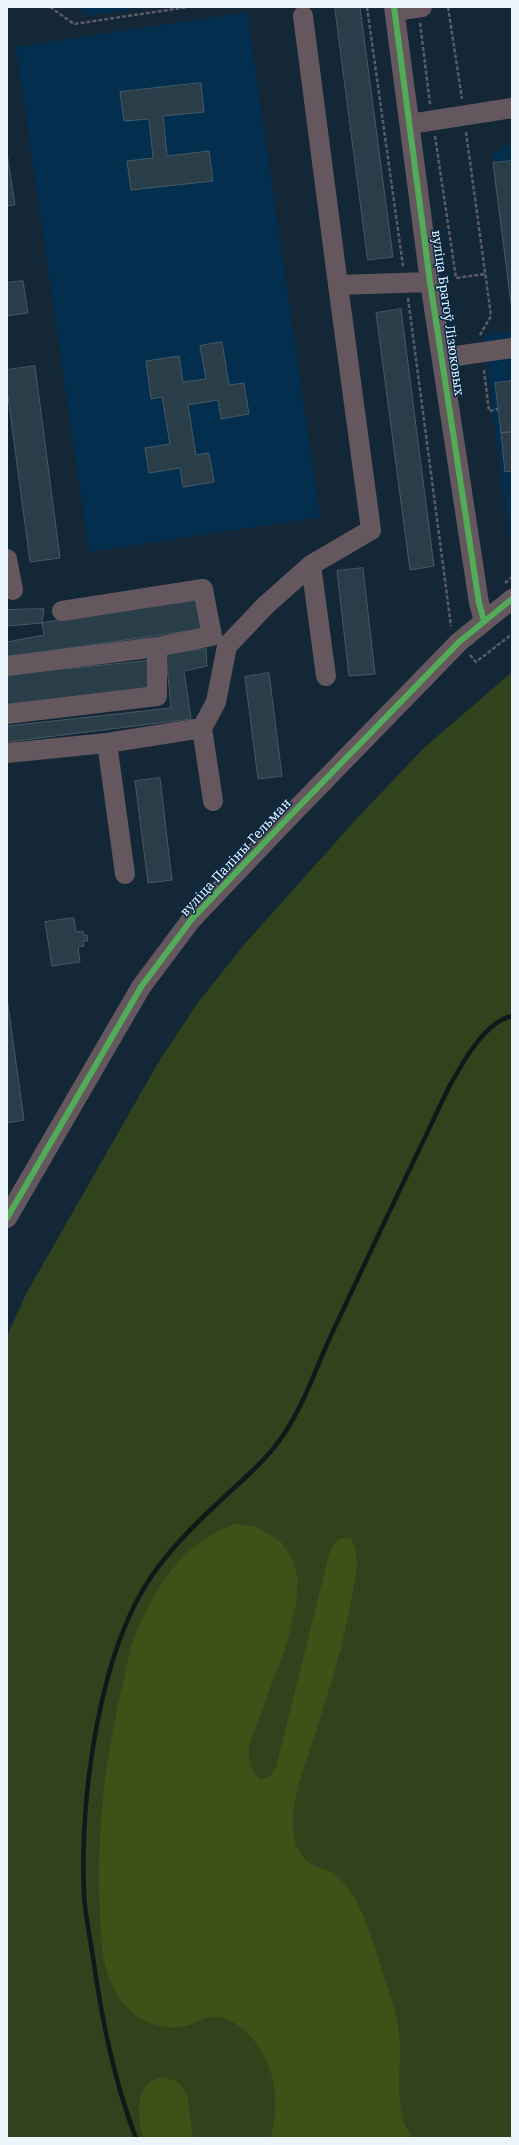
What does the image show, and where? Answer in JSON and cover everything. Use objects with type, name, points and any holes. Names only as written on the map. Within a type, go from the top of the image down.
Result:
[{"type":"street","points":[[395,9],[420,7]]},
{"type":"street","name":"вуліца Братоў Лізюковых","points":[[395,9],[430,282],[479,603],[484,621]]},
{"type":"street","points":[[7,666],[157,647],[219,641],[266,606],[311,565],[371,530],[302,16]]},
{"type":"street","points":[[410,124],[512,108]]},
{"type":"street","points":[[338,285],[430,282]]},
{"type":"street","points":[[442,358],[512,348]]},
{"type":"street","points":[[7,559],[13,590]]},
{"type":"street","points":[[311,565],[326,676]]},
{"type":"street","points":[[62,611],[203,589],[219,641],[216,702],[202,728],[213,801]]},
{"type":"street","name":"вуліца Паліны Гельман","points":[[7,1218],[142,987],[191,920],[459,642],[512,599]]},
{"type":"street","points":[[7,714],[157,696],[157,647]]},
{"type":"street","points":[[7,753],[107,743],[202,728]]},
{"type":"street","points":[[107,743],[125,874]]},
{"type":"path","points":[[50,7],[74,24],[188,7]]},
{"type":"path","points":[[367,7],[452,632]]},
{"type":"path","points":[[420,7],[433,120],[456,278],[485,274]]},
{"type":"path","points":[[448,7],[491,316],[480,337],[489,411],[498,410]]},
{"type":"shaded area","points":[[76,7],[146,7],[87,16]]},
{"type":"shaded area","points":[[247,12],[320,517],[89,552],[16,47]]},
{"type":"shaded area","points":[[512,141],[512,311],[492,156]]},
{"type":"shaded area","points":[[512,331],[512,550],[511,550],[483,334]]},
{"type":"green space","points":[[512,672],[512,2138],[7,2138],[7,1336],[26,1294],[158,1063],[197,1004],[242,947],[360,815],[425,747]]},
{"type":"green space","points":[[236,1524],[257,1527],[281,1542],[292,1558],[298,1580],[296,1605],[287,1643],[249,1745],[250,1764],[254,1772],[261,1780],[270,1776],[276,1767],[330,1550],[336,1541],[347,1538],[351,1539],[356,1552],[357,1566],[349,1614],[331,1685],[298,1788],[294,1809],[293,1826],[295,1841],[300,1854],[310,1863],[333,1873],[345,1884],[359,1905],[366,1923],[396,2017],[400,2046],[400,2100],[406,2126],[412,2138],[270,2138],[274,2124],[275,2093],[267,2063],[260,2049],[251,2037],[233,2022],[219,2017],[209,2017],[182,2027],[174,2028],[157,2025],[142,2019],[128,2009],[123,2003],[116,1993],[107,1972],[102,1949],[99,1884],[99,1855],[103,1797],[111,1740],[131,1646],[147,1609],[166,1578],[177,1564],[189,1551],[203,1540]]},
{"type":"green space","points":[[163,2077],[178,2082],[187,2095],[193,2138],[144,2138],[139,2116],[142,2092],[151,2081]]},
{"type":"building","points":[[335,7],[360,7],[393,257],[368,260]]},
{"type":"building","points":[[201,83],[204,112],[163,116],[167,156],[209,151],[213,181],[131,190],[127,161],[153,158],[149,119],[124,121],[120,92]]},
{"type":"building","points":[[7,153],[15,205],[7,206]]},
{"type":"building","points":[[512,161],[512,311],[493,163]]},
{"type":"building","points":[[23,281],[28,313],[7,316],[7,283]]},
{"type":"building","points":[[401,309],[434,566],[410,570],[376,313]]},
{"type":"building","points":[[222,342],[229,385],[244,383],[249,414],[221,419],[218,400],[188,405],[196,455],[209,453],[214,482],[183,487],[180,468],[149,473],[145,448],[170,444],[162,397],[151,399],[146,361],[179,356],[183,382],[206,379],[200,346]]},
{"type":"building","points":[[35,366],[60,558],[30,562],[7,389],[7,370]]},
{"type":"building","points":[[512,381],[512,432],[501,433],[495,383]]},
{"type":"building","points":[[512,432],[512,471],[505,472],[501,433]]},
{"type":"building","points":[[363,568],[375,674],[349,676],[337,571]]},
{"type":"building","points":[[200,600],[202,629],[7,657],[7,642],[44,635],[42,623]]},
{"type":"building","points":[[44,609],[42,623],[7,626],[7,610]]},
{"type":"building","points":[[206,649],[207,666],[184,671],[191,719],[7,742],[7,726],[171,708],[166,654]]},
{"type":"building","points":[[148,661],[151,690],[7,705],[7,675]]},
{"type":"building","points":[[269,673],[282,776],[258,779],[245,677]]},
{"type":"building","points":[[160,778],[172,880],[148,883],[135,781]]},
{"type":"building","points":[[74,918],[76,932],[83,931],[83,935],[87,935],[88,941],[83,941],[84,946],[78,947],[80,962],[52,966],[45,922]]},
{"type":"building","points":[[7,998],[24,1120],[7,1123]]},
{"type":"waterway","points":[[136,2138],[114,2070],[104,2022],[86,1915],[84,1894],[85,1815],[90,1772],[96,1728],[106,1684],[118,1644],[134,1606],[160,1564],[193,1527],[262,1461],[284,1434],[299,1409],[334,1329],[449,1087],[467,1056],[483,1035],[492,1026],[512,1016]]},
{"type":"cycle path","points":[[394,7],[430,282],[479,603],[484,621]]},
{"type":"cycle path","points":[[7,1218],[141,987],[191,920],[459,642],[512,599]]}]
